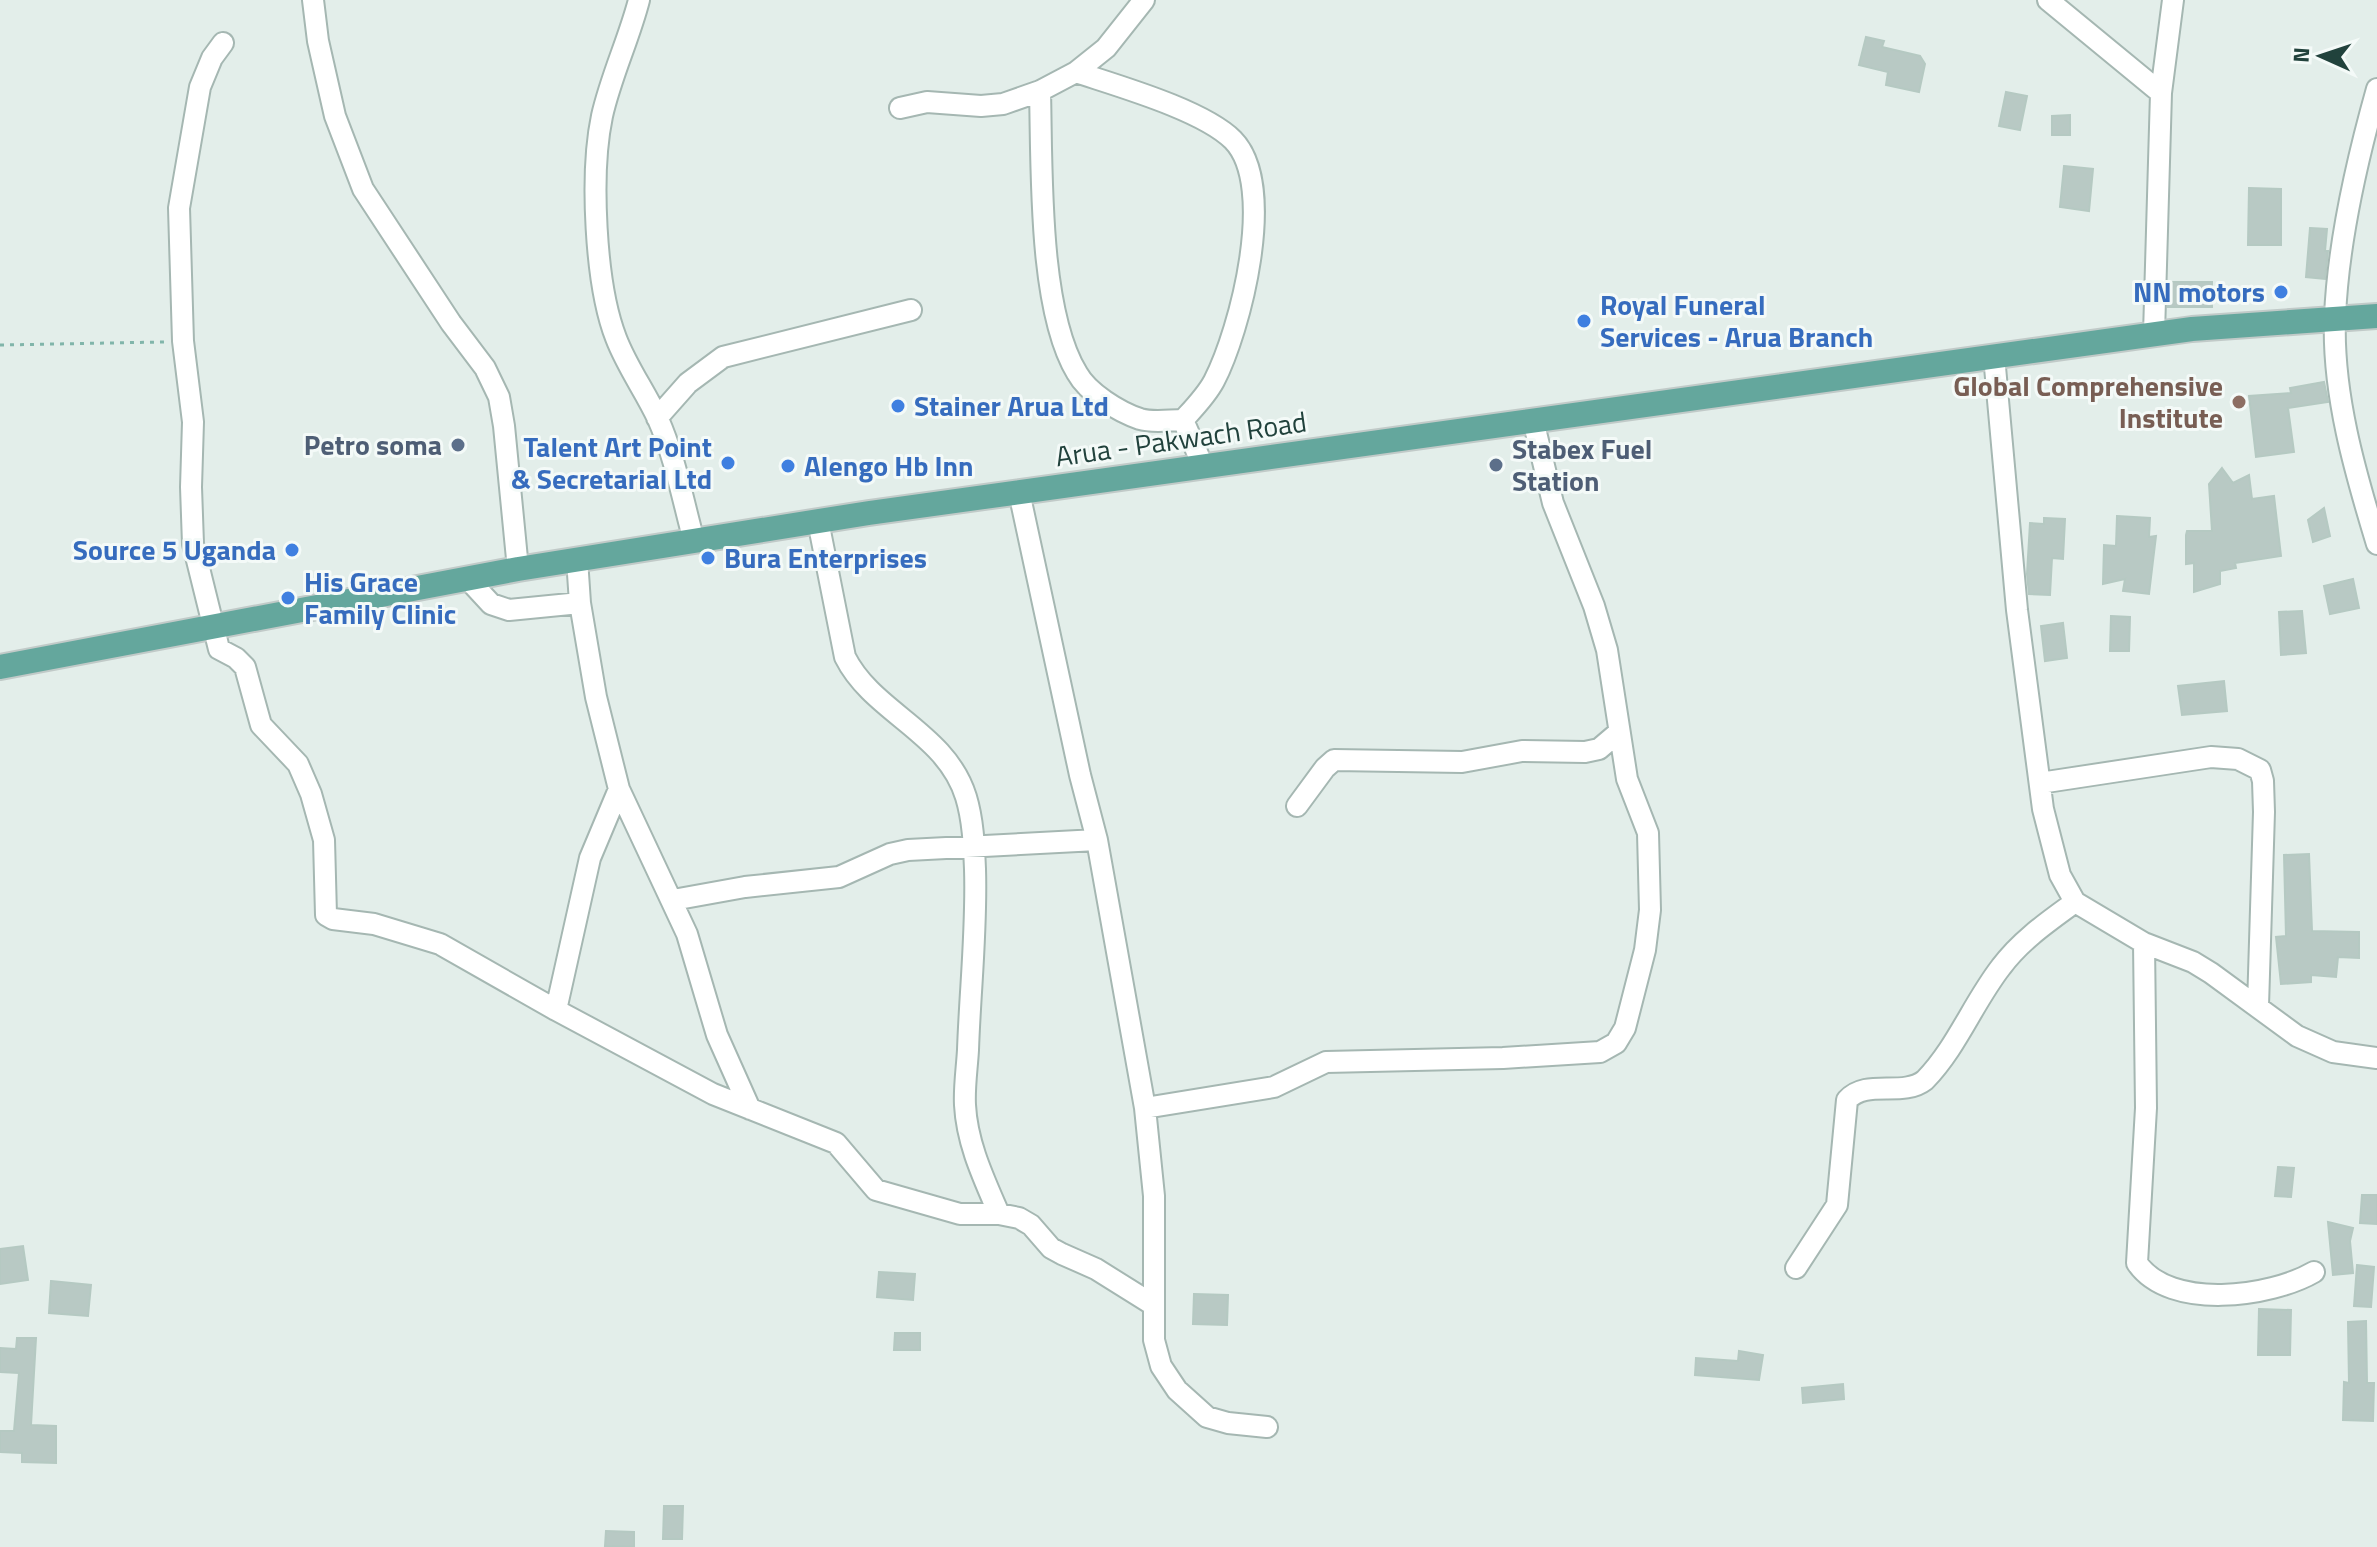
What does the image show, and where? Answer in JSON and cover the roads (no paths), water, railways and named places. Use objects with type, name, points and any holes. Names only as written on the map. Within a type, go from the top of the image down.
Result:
[{"type":"main road","name":"Arua - Pakwach Road","points":[[0,667],[467,578],[818,521],[2192,329],[2377,316]]},
{"type":"street","points":[[313,0],[318,41],[335,116],[363,189],[443,311],[485,368],[499,397],[518,569]]},
{"type":"street","points":[[639,0],[602,116],[597,172],[599,253],[616,338],[657,418],[694,541]]},
{"type":"street","points":[[900,108],[927,102],[981,106],[1003,104],[1040,91],[1076,72],[1106,48],[1144,0]]},
{"type":"street","points":[[2048,0],[2161,93]]},
{"type":"street","points":[[2154,334],[2161,93],[2173,0]]},
{"type":"street","points":[[223,43],[212,58],[200,87],[179,208],[183,341],[193,422],[193,544],[219,649],[245,667],[263,729],[298,764],[306,781],[324,840],[326,915],[333,919],[374,924],[440,944],[713,1094],[836,1143],[872,1186],[881,1192],[960,1214],[999,1214],[1019,1218],[1031,1225],[1051,1248],[1096,1269],[1152,1304]]},
{"type":"street","points":[[1040,91],[1047,246],[1056,319],[1069,357],[1078,376],[1120,409],[1142,420],[1183,420],[1212,386],[1237,317],[1256,223],[1254,191],[1247,167],[1235,142],[1204,122],[1161,101],[1076,72]]},
{"type":"street","points":[[2377,89],[2355,178],[2339,272],[2335,318],[2338,371],[2352,455],[2377,544]]},
{"type":"street","points":[[657,418],[688,383],[723,357],[911,310]]},
{"type":"street","points":[[1994,356],[2017,610],[2040,783],[2057,867],[2075,902],[2144,943],[2193,962],[2297,1036],[2344,1054],[2377,1058]]},
{"type":"street","points":[[1183,420],[1203,466]]},
{"type":"street","points":[[1145,1108],[1274,1087],[1326,1062],[1600,1052],[1616,1043],[1625,1028],[1637,987],[1650,910],[1648,833],[1627,779],[1607,650],[1594,606],[1553,503],[1533,420]]},
{"type":"street","points":[[1019,492],[1097,840],[1145,1108],[1154,1196],[1154,1340],[1161,1366],[1177,1390],[1207,1417],[1228,1423],[1267,1427]]},
{"type":"street","points":[[818,521],[845,657],[864,685],[948,759],[966,795],[974,847],[977,912],[965,1105],[973,1149],[999,1214]]},
{"type":"street","points":[[577,559],[580,603],[596,697],[619,789],[673,900],[696,960],[717,1035],[750,1109]]},
{"type":"street","points":[[467,578],[491,604],[509,610],[580,603]]},
{"type":"street","points":[[1297,806],[1334,760],[1462,762],[1522,751],[1585,752],[1604,746],[1619,732]]},
{"type":"street","points":[[2040,783],[2211,757],[2238,759],[2260,770],[2264,812],[2258,1006]]},
{"type":"street","points":[[556,1010],[590,858],[619,789]]},
{"type":"street","points":[[673,900],[745,887],[839,877],[890,854],[908,850],[1097,840]]},
{"type":"street","points":[[1796,1268],[1837,1205],[1847,1100],[1861,1089],[1903,1089],[1925,1080],[1961,1031],[2002,965],[2028,937],[2075,902]]},
{"type":"street","points":[[2144,943],[2146,1108],[2136,1256],[2138,1265],[2159,1282],[2195,1293],[2264,1291],[2295,1283],[2314,1272]]},
{"type":"place","name":"NN motors","points":[[2281,292]]},
{"type":"place","name":"Royal Funeral Services - Arua Branch","points":[[1584,321]]},
{"type":"place","name":"Global Comprehensive Institute","points":[[2239,402]]},
{"type":"place","name":"Stainer Arua Ltd","points":[[898,406]]},
{"type":"place","name":"Petro soma","points":[[458,445]]},
{"type":"place","name":"Talent Art Point & Secretarial Ltd","points":[[728,463]]},
{"type":"place","name":"Stabex Fuel Station","points":[[1496,465]]},
{"type":"place","name":"Alengo Hb Inn","points":[[788,466]]},
{"type":"place","name":"Source 5 Uganda","points":[[292,550]]},
{"type":"place","name":"Bura Enterprises","points":[[708,558]]},
{"type":"place","name":"His Grace Family Clinic","points":[[288,598]]}]
